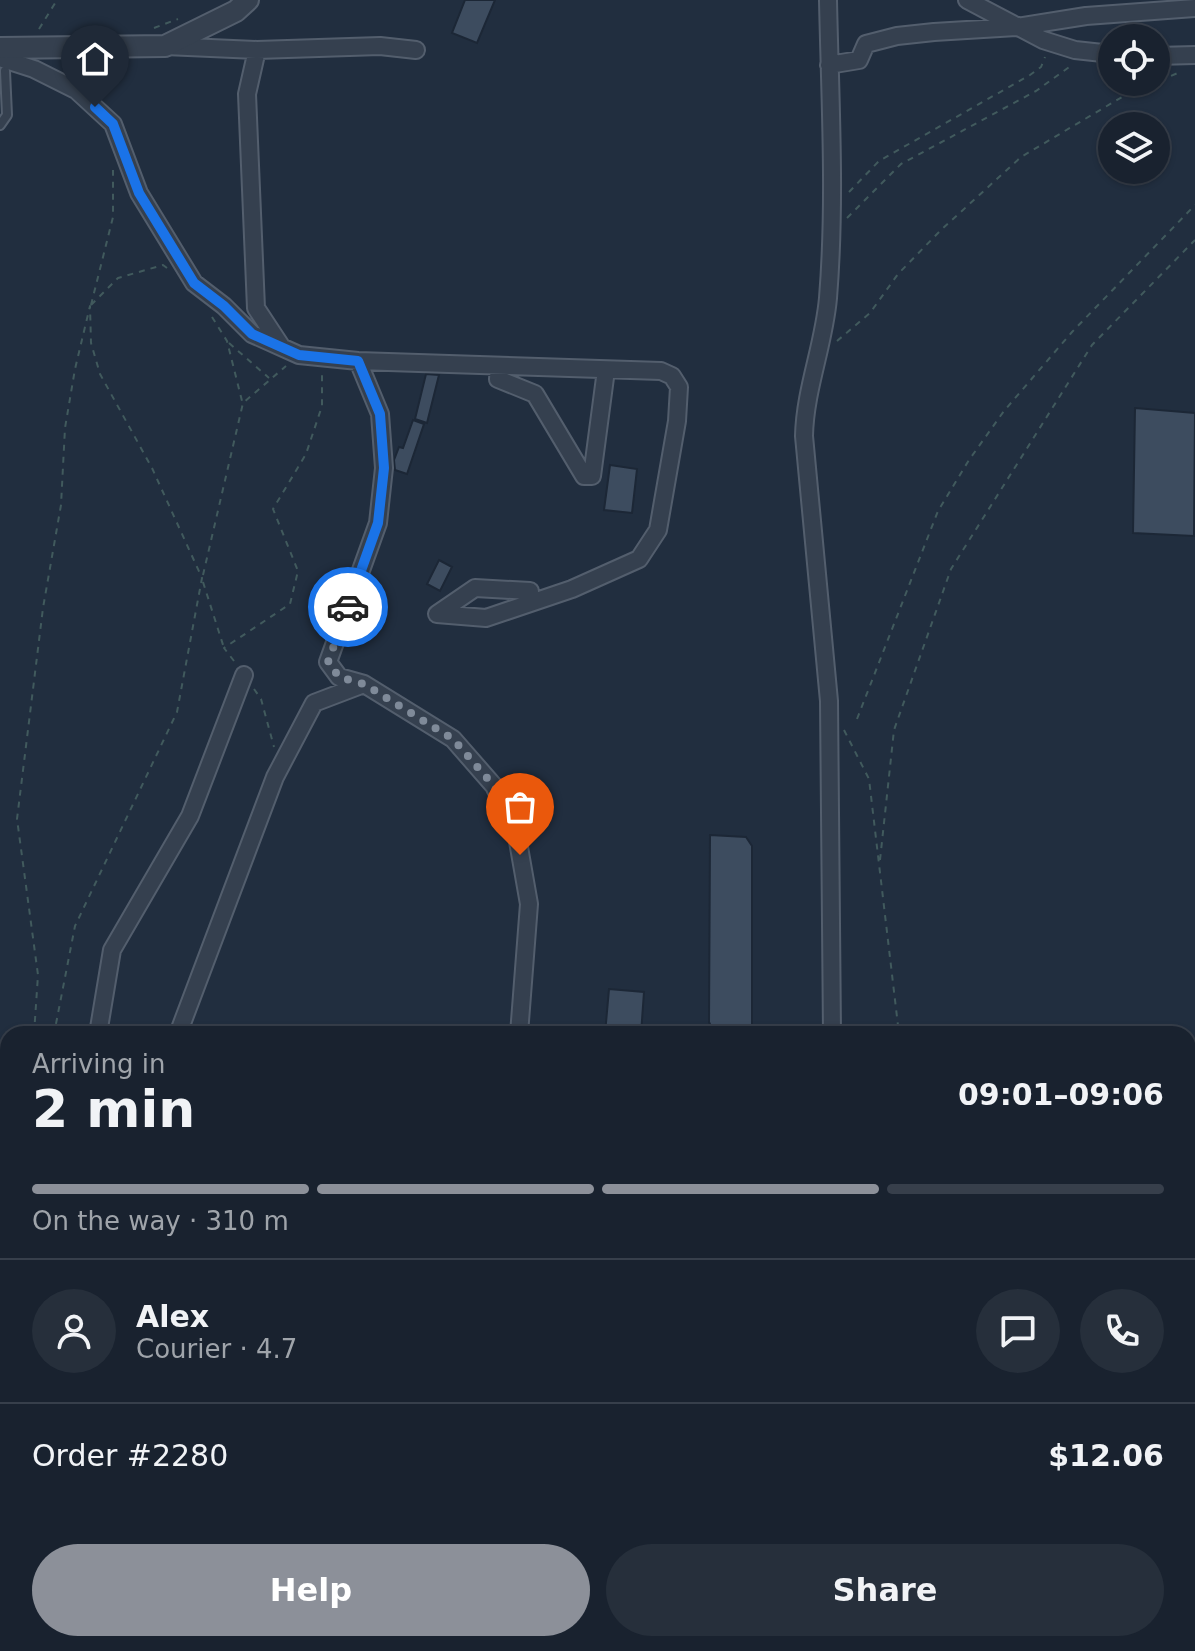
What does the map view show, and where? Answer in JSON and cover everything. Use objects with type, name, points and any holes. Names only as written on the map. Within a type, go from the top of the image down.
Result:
[{"type":"street","points":[[165,46],[236,11],[248,0]]},
{"type":"street","points":[[828,0],[833,233],[827,311],[804,411],[804,436],[829,701],[832,1026]]},
{"type":"street","points":[[967,0],[1043,40],[1075,50],[1098,53]]},
{"type":"street","points":[[829,65],[859,60],[866,44],[897,36],[1195,8]]},
{"type":"street","points":[[2,67],[32,59],[165,46],[257,50],[380,46],[416,50]]},
{"type":"street","points":[[0,48],[32,59],[76,90],[113,124],[139,193],[194,283],[224,306],[252,334],[299,355],[322,358],[661,371],[672,376],[679,387],[677,421],[658,530],[639,559],[572,589],[486,618],[437,614],[475,588],[530,591]]},
{"type":"street","points":[[257,50],[247,94],[256,308],[281,347]]},
{"type":"street","points":[[1170,56],[1195,55]]},
{"type":"street","points":[[358,361],[380,414],[384,468],[378,523],[328,662],[339,677],[364,684],[453,739],[494,786],[516,830],[529,904],[520,1026]]},
{"type":"street","points":[[499,366],[498,379],[535,394],[584,476],[592,476],[606,370]]},
{"type":"street","points":[[99,1026],[112,950],[190,816],[244,675]]},
{"type":"street","points":[[181,1026],[280,767],[314,703],[364,684]]},
{"type":"lane","points":[[0,125],[7,115],[2,67]]},
{"type":"path","points":[[32,59],[57,0]]},
{"type":"path","points":[[146,32],[186,16]]},
{"type":"path","points":[[850,191],[879,161],[1041,67],[1045,57],[1043,40]]},
{"type":"path","points":[[833,233],[862,200],[901,164],[1036,91],[1093,52]]},
{"type":"path","points":[[818,356],[870,313],[898,274],[1021,157],[1122,97],[1184,70]]},
{"type":"path","points":[[35,1026],[38,975],[17,819],[43,608],[61,505],[65,428],[75,369],[113,217],[113,171]]},
{"type":"path","points":[[857,719],[938,511],[969,460],[1004,411],[1072,332],[1195,205]]},
{"type":"path","points":[[880,860],[894,730],[951,569],[1092,345],[1195,240]]},
{"type":"path","points":[[194,283],[163,265],[118,278],[90,306],[91,343],[100,374],[152,468],[202,578],[224,648],[261,699],[280,767]]},
{"type":"path","points":[[56,1026],[75,926],[177,712],[202,578],[243,403],[227,341],[212,316]]},
{"type":"path","points":[[227,341],[270,379]]},
{"type":"path","points":[[243,403],[299,355]]},
{"type":"path","points":[[224,648],[290,604],[298,571],[273,509],[306,454],[322,406],[322,358]]},
{"type":"path","points":[[842,726],[869,779],[898,1026]]},
{"type":"building","points":[[465,0],[495,0],[477,43],[452,33]]},
{"type":"building","points":[[426,374],[439,375],[427,423],[415,419]]},
{"type":"building","points":[[1135,408],[1195,413],[1194,536],[1133,533]]},
{"type":"building","points":[[413,420],[424,424],[407,474],[395,470],[394,460],[399,447],[403,448]]},
{"type":"building","points":[[610,465],[637,469],[632,513],[604,510]]},
{"type":"building","points":[[439,560],[452,567],[440,591],[427,584]]},
{"type":"building","points":[[710,835],[746,837],[752,846],[752,1026],[711,1026]]},
{"type":"building","points":[[609,989],[644,992],[642,1026],[606,1026]]},
{"type":"way so far","points":[[348,607],[328,662],[339,677],[364,684],[453,739],[494,786],[516,830],[520,855]]},
{"type":"route","points":[[95,107],[113,124],[139,193],[194,283],[224,306],[252,334],[299,355],[358,361],[380,414],[384,468],[378,523],[348,607]]}]
